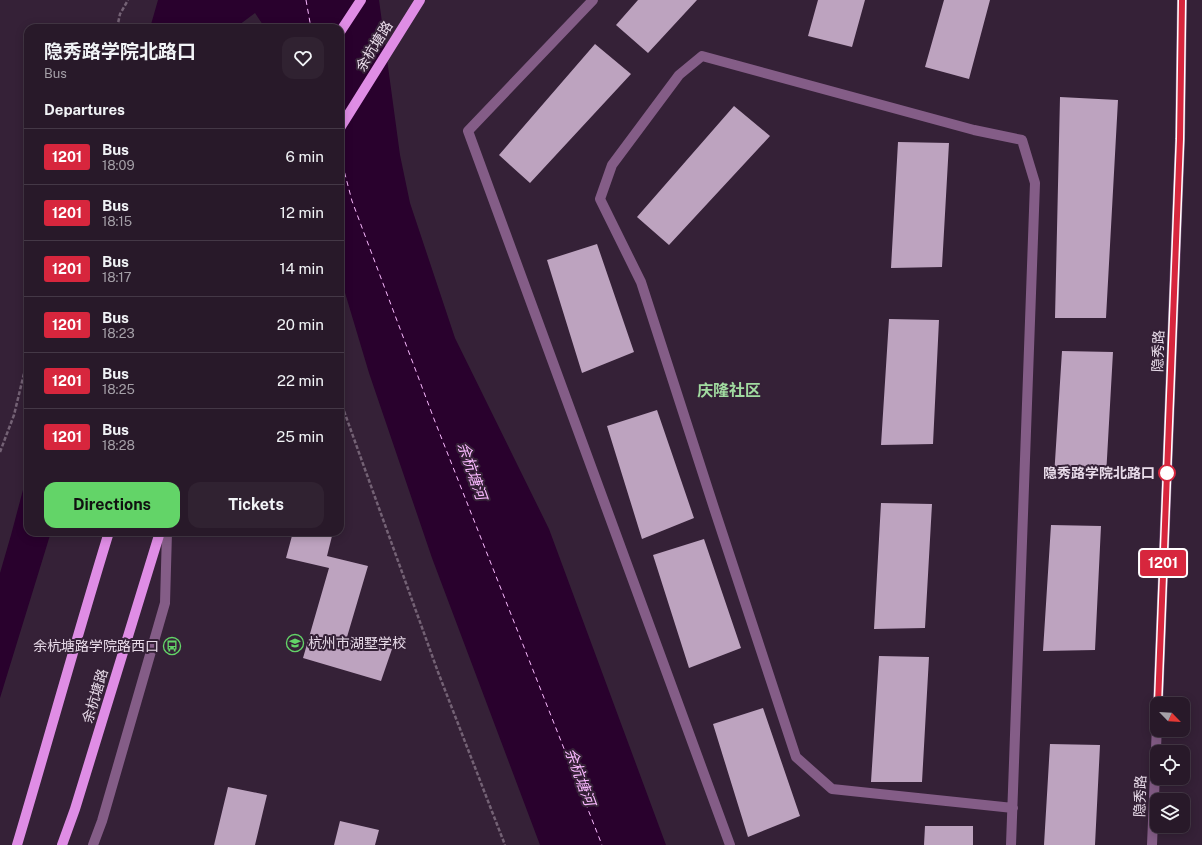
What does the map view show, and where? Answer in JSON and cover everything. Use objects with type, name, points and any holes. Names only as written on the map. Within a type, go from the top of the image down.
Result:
[{"type":"main road","points":[[344,26],[361,0]]},
{"type":"main road","name":"余杭塘路","points":[[344,122],[420,0]]},
{"type":"main road","points":[[17,845],[108,536]]},
{"type":"main road","name":"余杭塘路","points":[[62,845],[75,808],[159,536]]},
{"type":"street","points":[[593,0],[468,131],[730,845]]},
{"type":"street","name":"隐秀路","points":[[1158,697],[1180,139],[1182,0]]},
{"type":"street","points":[[1012,845],[1035,184],[1022,140],[974,130],[702,56],[680,75],[612,165],[600,199],[641,282],[796,757],[832,789],[1013,808]]},
{"type":"street","points":[[93,845],[102,820],[165,603],[167,536]]},
{"type":"street","name":"隐秀路","points":[[1152,845],[1156,737]]},
{"type":"path","points":[[118,24],[120,14],[128,0]]},
{"type":"path","points":[[0,452],[14,415],[24,374]]},
{"type":"path","points":[[344,411],[438,672],[505,845]]},
{"type":"water","name":"余杭塘河","points":[[158,0],[379,0],[400,155],[410,203],[455,338],[549,529],[666,845],[540,845],[432,558],[369,373],[344,289],[344,24],[262,24],[255,13],[240,24],[151,24]]},
{"type":"water","points":[[24,486],[24,536],[50,536],[0,698],[0,573]]},
{"type":"building","points":[[638,0],[697,0],[648,53],[616,25]]},
{"type":"building","points":[[818,0],[865,0],[852,47],[808,36]]},
{"type":"building","points":[[944,0],[990,0],[969,79],[925,67]]},
{"type":"building","points":[[595,44],[631,74],[530,183],[499,155]]},
{"type":"building","points":[[1060,97],[1118,100],[1106,318],[1055,318]]},
{"type":"building","points":[[734,106],[770,136],[669,245],[637,217]]},
{"type":"building","points":[[898,142],[949,143],[942,267],[891,268]]},
{"type":"building","points":[[597,244],[634,352],[582,373],[547,260]]},
{"type":"building","points":[[889,319],[939,320],[933,444],[881,445]]},
{"type":"building","points":[[1062,351],[1113,352],[1106,476],[1054,477]]},
{"type":"building","points":[[657,410],[694,518],[642,539],[607,426]]},
{"type":"building","points":[[881,503],[932,504],[925,628],[874,629]]},
{"type":"building","points":[[1051,525],[1101,526],[1095,650],[1043,651]]},
{"type":"building","points":[[292,536],[332,536],[327,556],[368,566],[347,637],[392,649],[381,681],[303,658],[329,568],[286,558]]},
{"type":"building","points":[[704,539],[741,648],[689,668],[653,555]]},
{"type":"building","points":[[879,656],[929,657],[922,782],[871,782]]},
{"type":"building","points":[[763,708],[800,816],[748,837],[713,724]]},
{"type":"building","points":[[1050,744],[1100,745],[1095,845],[1044,845]]},
{"type":"building","points":[[228,787],[267,795],[255,845],[214,845]]},
{"type":"building","points":[[340,821],[379,830],[375,845],[334,845]]},
{"type":"building","points":[[925,826],[973,826],[973,845],[924,845]]},
{"type":"ferry route","points":[[306,0],[310,24]]},
{"type":"ferry route","points":[[344,170],[352,201],[434,419],[602,845]]},
{"type":"bus line","name":"1201","points":[[1158,697],[1180,139],[1182,0]]},
{"type":"place","name":"隐秀路学院北路口","points":[[1167,473]]},
{"type":"place","name":"杭州市湖墅学校","points":[[295,643]]},
{"type":"place","name":"余杭塘路学院路西口","points":[[172,646]]},
{"type":"district","name":"庆隆社区","points":[[729,390]]}]
